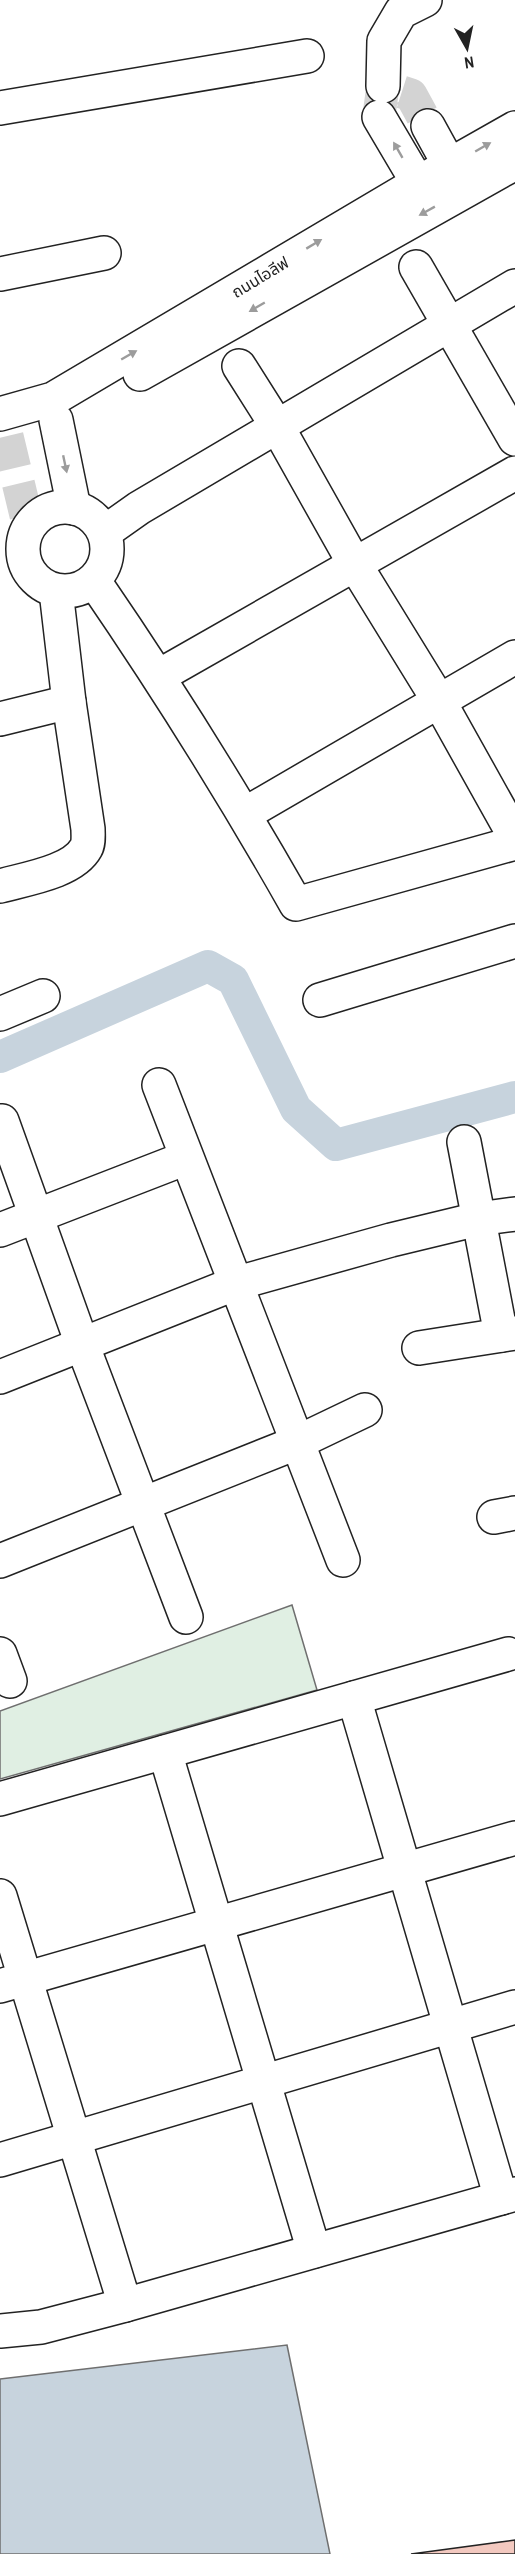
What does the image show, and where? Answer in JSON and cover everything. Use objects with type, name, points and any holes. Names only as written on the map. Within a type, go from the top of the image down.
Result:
[{"type":"street","points":[[418,183],[381,101],[384,41],[401,12],[425,0]]},
{"type":"street","points":[[0,108],[307,56]]},
{"type":"street","points":[[428,126],[450,166]]},
{"type":"street","name":"ถนนไอลีฟ","points":[[0,414],[53,399],[515,128]]},
{"type":"street","name":"ถนนไอลีฟ","points":[[0,437],[56,420],[515,163]]},
{"type":"street","points":[[0,274],[104,253]]},
{"type":"street","points":[[416,267],[515,439]]},
{"type":"street","points":[[105,532],[139,508],[515,286]]},
{"type":"street","points":[[239,366],[277,426],[354,563],[439,701],[515,837]]},
{"type":"street","points":[[56,420],[74,508]]},
{"type":"street","points":[[159,676],[515,472]]},
{"type":"street","points":[[61,507],[74,508],[87,513],[105,532],[108,545],[107,558],[102,571],[94,581],[76,590],[56,591],[44,586],[34,578],[26,566],[11,556],[24,540],[37,517],[48,510],[61,507]]},
{"type":"street","points":[[94,581],[159,676],[245,814],[296,904],[515,843]]},
{"type":"street","points":[[0,885],[48,873],[76,861],[88,846],[88,830],[69,702],[56,591]]},
{"type":"street","points":[[245,814],[515,657]]},
{"type":"street","points":[[0,719],[69,702]]},
{"type":"street","points":[[320,1000],[515,941]]},
{"type":"street","points":[[0,1014],[43,996]]},
{"type":"street","points":[[159,1085],[234,1284],[343,1560]]},
{"type":"street","points":[[2,1120],[82,1344],[186,1617]]},
{"type":"street","points":[[419,1348],[508,1334],[478,1219],[464,1142]]},
{"type":"street","points":[[0,1230],[186,1158]]},
{"type":"street","points":[[0,1377],[234,1284],[392,1240],[478,1219],[515,1214]]},
{"type":"street","points":[[0,1561],[296,1443],[365,1410]]},
{"type":"street","points":[[0,1799],[507,1654]]},
{"type":"street","points":[[0,2331],[41,2327],[125,2305],[508,2196],[451,2026],[354,1698]]},
{"type":"street","points":[[165,1752],[314,2251]]},
{"type":"street","points":[[13,1983],[515,1838]]},
{"type":"street","points":[[0,1896],[13,1983],[74,2138],[125,2305]]},
{"type":"street","points":[[0,2160],[515,2007]]},
{"type":"green space","points":[[292,1605],[317,1690],[0,1779],[0,1711]]},
{"type":"shaded area","points":[[287,2345],[330,2554],[0,2554],[0,2379]]},
{"type":"building","points":[[515,2540],[515,2554],[411,2554]]},
{"type":"waterway","points":[[0,1057],[208,966],[233,980],[296,1109],[336,1145],[515,1097]]},
{"type":"tunnel","points":[[379,115],[383,86],[411,95],[428,126]]},
{"type":"tunnel","points":[[7,436],[29,528]]}]
